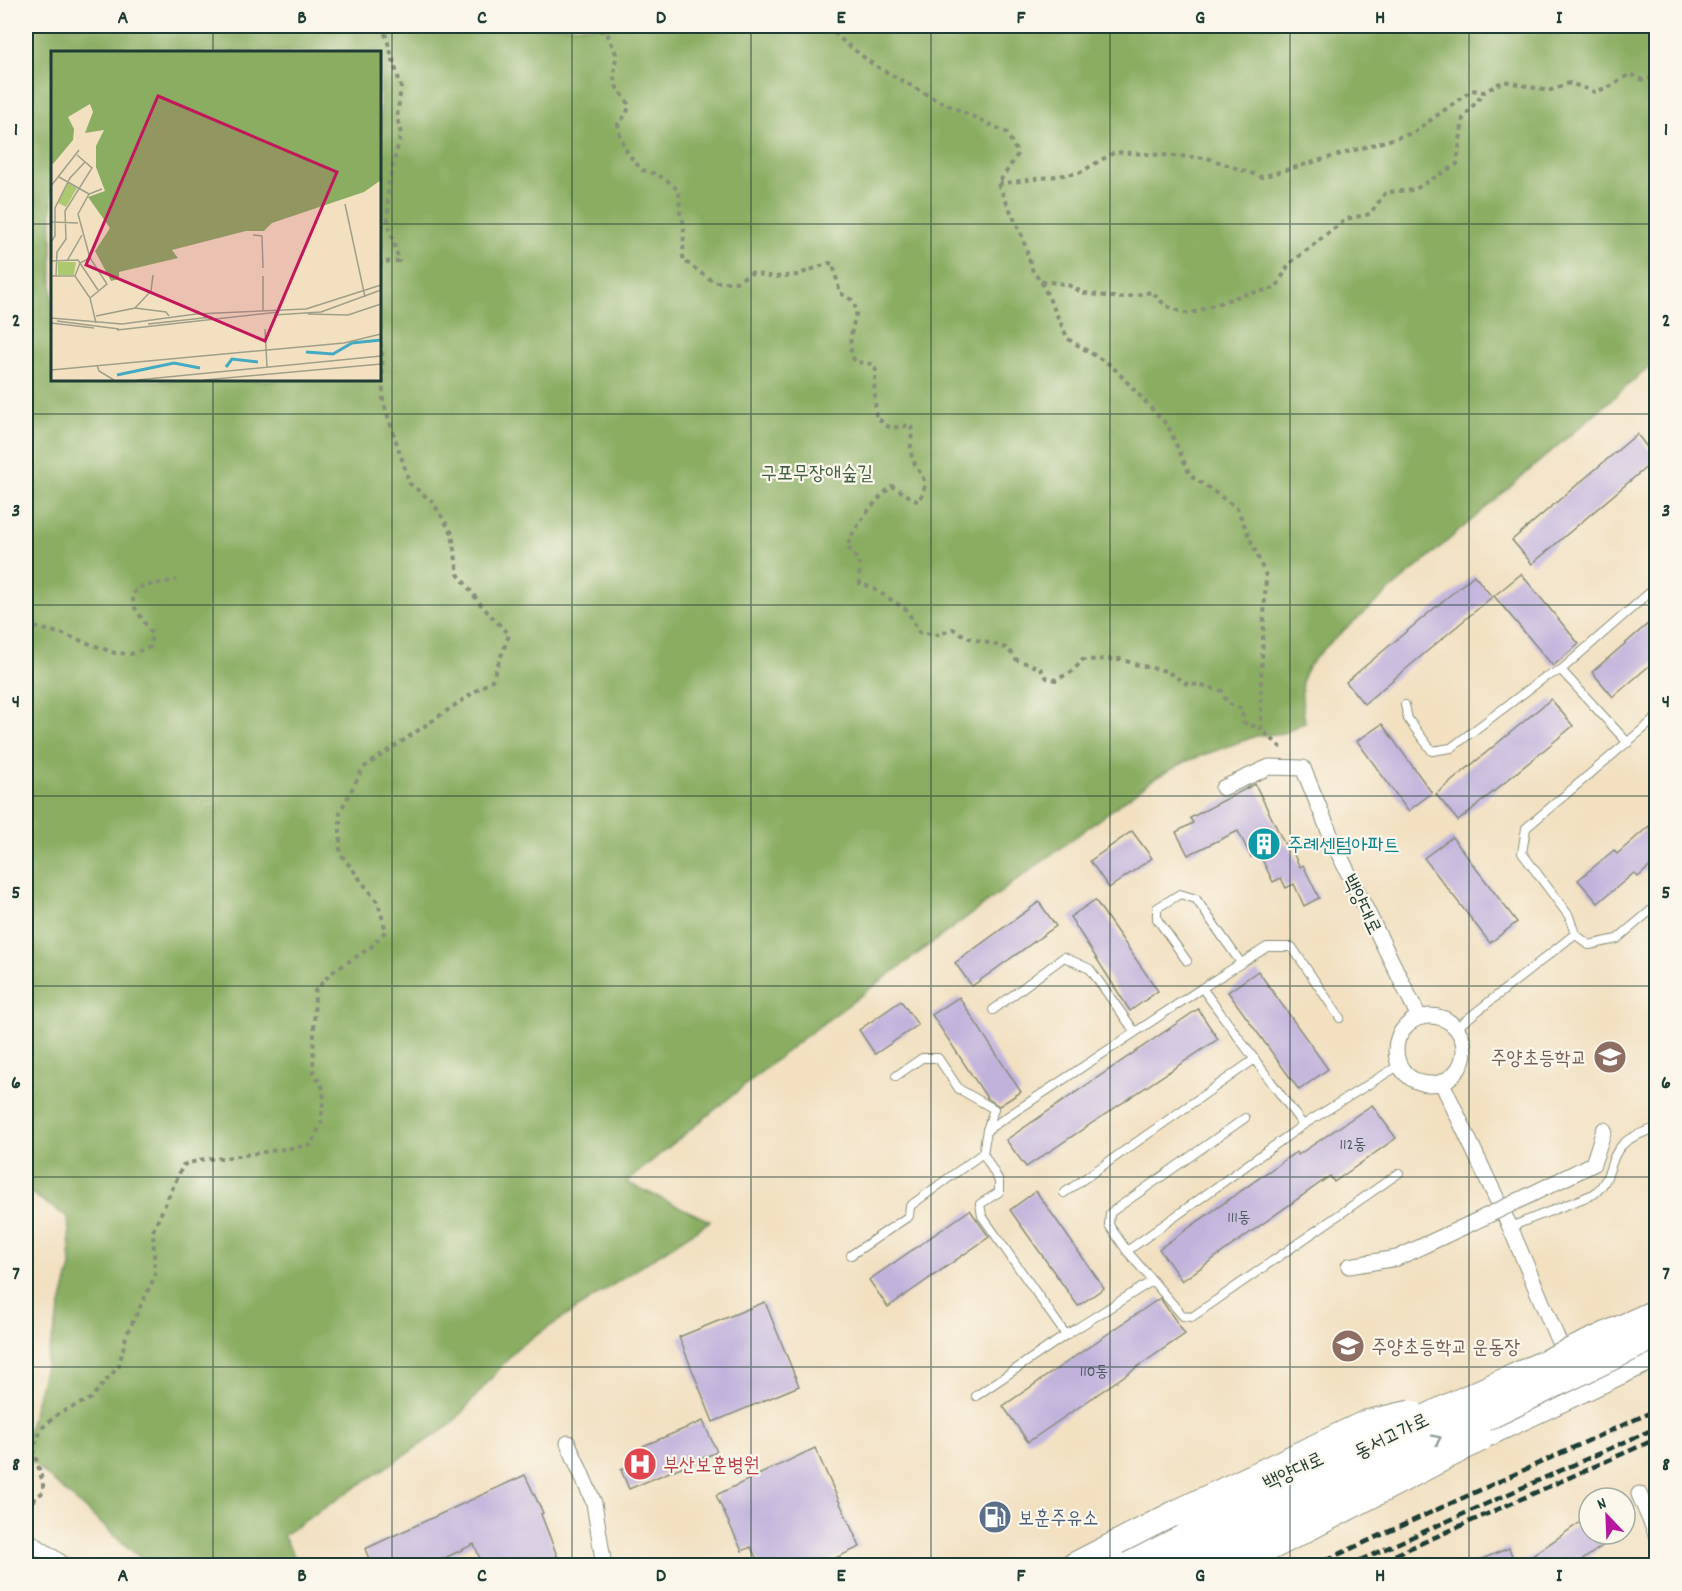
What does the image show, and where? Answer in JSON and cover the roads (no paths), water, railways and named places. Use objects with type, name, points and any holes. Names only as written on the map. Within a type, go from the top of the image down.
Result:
[{"type":"highway","name":"동서고가로","points":[[1129,1566],[1308,1475],[1456,1404],[1656,1313]]},
{"type":"highway","name":"동서고가로","points":[[1177,1566],[1656,1335]]},
{"type":"highway","points":[[1233,1566],[1647,1354],[1656,1347]]},
{"type":"highway","points":[[1075,1566],[1178,1513],[1366,1424],[1456,1404]]},
{"type":"main road","name":"백양대로","points":[[1092,1566],[1143,1539],[1656,1302]]},
{"type":"main road","points":[[1209,1566],[1656,1357]]},
{"type":"street","name":"백양대로","points":[[1222,788],[1269,767],[1303,768],[1335,846],[1419,1017]]},
{"type":"street","points":[[1419,1017],[1439,1017],[1456,1028],[1462,1037],[1463,1059],[1459,1069],[1442,1083],[1432,1085],[1412,1081],[1398,1066],[1395,1054],[1398,1037],[1409,1023],[1419,1017]]},
{"type":"street","points":[[1442,1083],[1510,1227],[1581,1392]]},
{"type":"street","points":[[1349,1266],[1397,1258],[1593,1164],[1604,1130]]},
{"type":"street","points":[[568,1443],[594,1503],[604,1566]]},
{"type":"street","points":[[1639,1494],[1656,1534]]},
{"type":"street","points":[[26,1539],[66,1566]]},
{"type":"lane","points":[[1405,705],[1408,718],[1432,750],[1451,748],[1545,677],[1562,670],[1656,587]]},
{"type":"lane","points":[[1562,670],[1628,743]]},
{"type":"lane","points":[[1656,718],[1526,828],[1522,853],[1569,916],[1575,934],[1589,945],[1617,939],[1656,906]]},
{"type":"lane","points":[[1187,960],[1158,919],[1157,908],[1180,894],[1196,899],[1241,963]]},
{"type":"lane","points":[[1456,1028],[1575,934]]},
{"type":"lane","points":[[987,1130],[1268,947],[1292,947],[1340,1018]]},
{"type":"lane","points":[[993,1010],[1064,957],[1090,969],[1135,1032]]},
{"type":"lane","points":[[1202,988],[1303,1125]]},
{"type":"lane","points":[[896,1076],[922,1058],[938,1058],[959,1089],[994,1109],[987,1130],[983,1154],[999,1181],[999,1192],[980,1204],[982,1216],[1066,1335]]},
{"type":"lane","points":[[1064,1193],[1255,1059]]},
{"type":"lane","points":[[1127,1251],[1303,1125],[1398,1066]]},
{"type":"lane","points":[[1245,1118],[1110,1213],[1109,1225],[1127,1251],[1183,1316],[1192,1317],[1399,1173]]},
{"type":"lane","points":[[1510,1227],[1593,1194],[1603,1187],[1621,1146],[1632,1138],[1656,1128]]},
{"type":"lane","points":[[851,1254],[909,1216],[910,1206],[983,1154]]},
{"type":"lane","points":[[976,1396],[1066,1335],[1152,1281]]},
{"type":"railway","points":[[1313,1566],[1656,1410]]},
{"type":"railway","points":[[1347,1566],[1656,1428]]},
{"type":"railway","points":[[1370,1566],[1656,1439]]},
{"type":"place","name":"주례센텀아파트","points":[[1264,844]]},
{"type":"place","name":"주양초등학교","points":[[1610,1057]]},
{"type":"place","name":"주양초등학교 운동장","points":[[1348,1346]]},
{"type":"place","name":"부산보훈병원","points":[[640,1464]]},
{"type":"place","name":"보훈주유소","points":[[995,1517]]},
{"type":"park label","name":"구포무장애숲길","points":[[817,472]]}]
